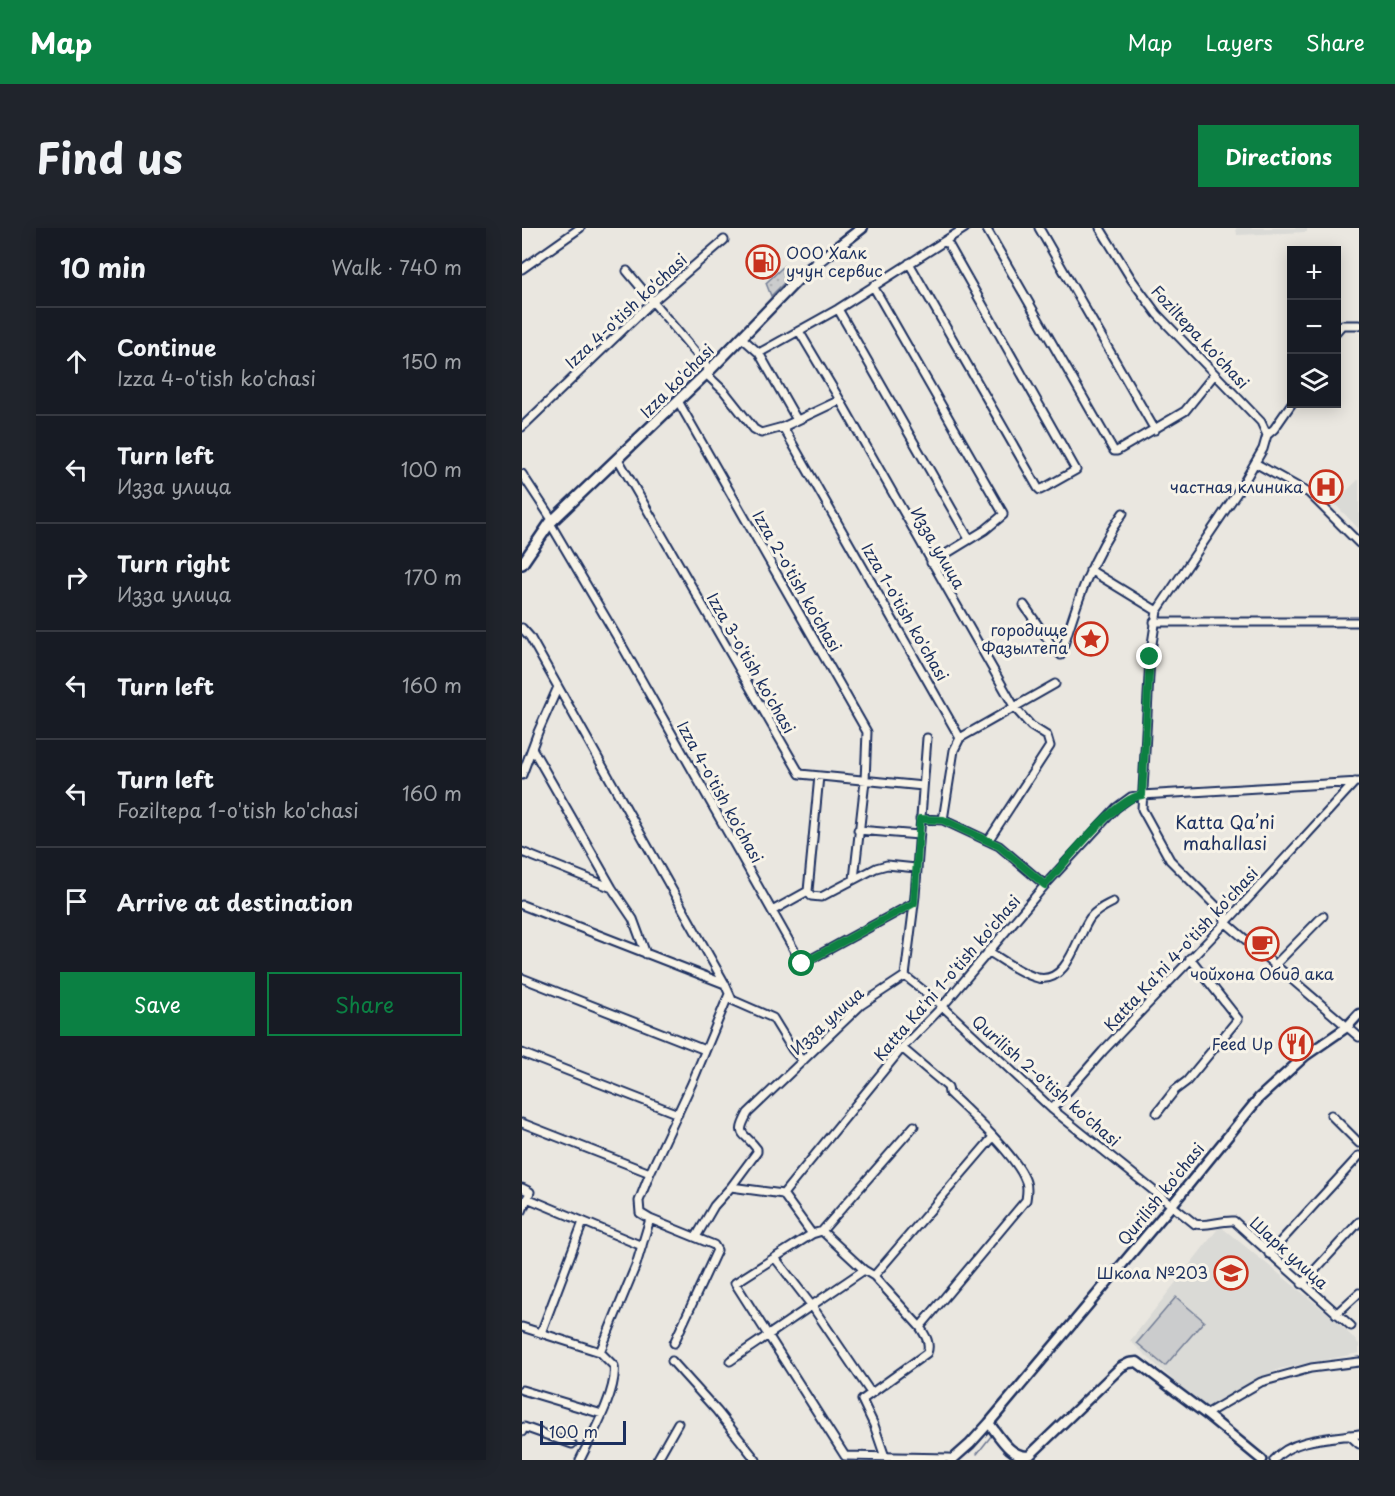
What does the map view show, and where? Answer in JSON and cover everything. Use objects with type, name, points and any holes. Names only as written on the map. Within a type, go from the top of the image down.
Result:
[{"type":"main road","name":"Izza ko'chasi","points":[[522,564],[552,522],[708,372],[810,268],[862,228]]},
{"type":"street","points":[[522,269],[580,228]]},
{"type":"street","points":[[759,353],[838,309],[965,228]]},
{"type":"street","points":[[986,228],[1114,451],[1155,430],[1188,409],[1214,375]]},
{"type":"street","points":[[1039,228],[1155,430]]},
{"type":"street","name":"Foziltepa ko'chasi","points":[[1100,228],[1143,296],[1171,330],[1261,422],[1267,435]]},
{"type":"street","name":"Izza 4-o'tish ko'chasi","points":[[522,427],[652,302],[724,240]]},
{"type":"street","points":[[909,263],[1038,488],[1040,490],[1076,470],[946,240]]},
{"type":"street","points":[[627,271],[757,432],[764,433],[783,427],[840,400]]},
{"type":"street","points":[[873,286],[1003,514],[985,530],[931,563]]},
{"type":"street","points":[[838,309],[969,539]]},
{"type":"street","points":[[1341,326],[1359,325]]},
{"type":"street","name":"Изза улица","points":[[799,331],[1015,708],[1031,726],[1047,736],[1050,746],[988,841]]},
{"type":"street","points":[[741,337],[759,353],[797,420]]},
{"type":"street","name":"Izza 2-o'tish ko'chasi","points":[[678,401],[867,732],[854,879]]},
{"type":"street","points":[[1289,408],[1267,435],[1256,463],[1157,611],[1150,657],[1142,809],[1170,860],[1224,914],[1225,922],[1359,1037]]},
{"type":"street","name":"Izza 1-o'tish ko'chasi","points":[[783,427],[960,738]]},
{"type":"street","name":"Izza 3-o'tish ko'chasi","points":[[618,459],[800,774],[922,786]]},
{"type":"street","points":[[1256,463],[1307,491],[1359,543]]},
{"type":"street","name":"Izza 4-o'tish ko'chasi","points":[[522,474],[552,522],[802,964],[914,903]]},
{"type":"street","points":[[1024,605],[1061,655],[1075,605],[1090,570],[1106,536],[1123,513]]},
{"type":"street","points":[[1090,570],[1157,611]]},
{"type":"street","points":[[1154,622],[1359,622]]},
{"type":"street","points":[[522,628],[530,637],[732,1000],[773,1018],[792,1049],[803,1061]]},
{"type":"street","points":[[943,820],[954,750],[960,738],[1055,684]]},
{"type":"street","points":[[522,775],[558,687]]},
{"type":"street","points":[[904,976],[914,903],[927,738]]},
{"type":"street","points":[[532,748],[612,888],[633,919],[646,954]]},
{"type":"street","points":[[819,777],[808,891],[811,896],[821,897],[887,865],[916,868]]},
{"type":"street","name":"Katta Ka'ni 1-o'tish ko'chasi","points":[[783,1194],[902,1048],[942,1007],[1045,885],[1116,808],[1131,798],[1142,795],[1357,782]]},
{"type":"street","name":"Katta Ka'ni 4-o'tish ko'chasi","points":[[1052,1109],[1190,958],[1357,782]]},
{"type":"street","points":[[920,819],[943,820],[999,846],[1045,885]]},
{"type":"street","points":[[858,830],[919,835]]},
{"type":"street","points":[[522,852],[612,888]]},
{"type":"street","points":[[772,911],[808,891]]},
{"type":"street","points":[[988,951],[1034,977],[1049,977],[1059,972],[1068,963],[1092,916],[1113,902]]},
{"type":"street","points":[[522,906],[725,984]]},
{"type":"street","points":[[1274,966],[1323,916]]},
{"type":"street","points":[[630,948],[637,929]]},
{"type":"street","points":[[1157,1113],[1175,1090],[1187,1081],[1238,1019],[1190,958]]},
{"type":"street","name":"Изза улица","points":[[731,1186],[757,1152],[740,1128],[748,1113],[861,1005],[904,976]]},
{"type":"street","name":"Qurilish 2-o'tish ko'chasi","points":[[904,976],[942,1007],[1052,1109],[1172,1206]]},
{"type":"street","points":[[522,978],[705,1050]]},
{"type":"street","points":[[674,1343],[717,1250],[714,1245],[644,1217],[638,1208],[639,1201],[729,994]]},
{"type":"street","name":"Qurilish ko'chasi","points":[[953,1460],[989,1424],[1172,1206],[1259,1098],[1305,1056],[1347,1027],[1359,1014]]},
{"type":"street","points":[[902,1048],[948,1087],[949,1093],[993,1137],[1022,1174],[1027,1191],[1026,1200],[920,1327]]},
{"type":"street","points":[[522,1053],[678,1114]]},
{"type":"street","points":[[1331,1115],[1359,1143]]},
{"type":"street","points":[[522,1123],[650,1173]]},
{"type":"street","points":[[914,1126],[822,1231],[812,1233],[735,1283],[842,1458],[949,1458],[953,1460]]},
{"type":"street","points":[[874,1276],[993,1137]]},
{"type":"street","points":[[1269,1254],[1359,1156]]},
{"type":"street","points":[[696,1237],[714,1206],[731,1186],[783,1194],[812,1233]]},
{"type":"street","points":[[522,1188],[530,1192],[522,1211]]},
{"type":"street","points":[[527,1198],[642,1246]]},
{"type":"street","name":"Шарк улица","points":[[1172,1206],[1195,1224],[1202,1226],[1223,1220],[1234,1221],[1351,1326]]},
{"type":"street","points":[[600,1352],[642,1246],[650,1219]]},
{"type":"street","points":[[541,1333],[583,1222]]},
{"type":"street","points":[[1302,1284],[1359,1222]]},
{"type":"street","points":[[822,1231],[864,1270],[874,1276],[920,1327],[928,1340],[927,1353],[862,1400],[874,1425],[885,1458]]},
{"type":"street","points":[[775,1258],[812,1306],[871,1393]]},
{"type":"street","points":[[730,1361],[864,1270]]},
{"type":"street","points":[[1336,1314],[1359,1293]]},
{"type":"street","points":[[522,1327],[600,1352],[612,1362],[615,1374],[602,1414],[580,1460]]},
{"type":"street","points":[[672,1361],[717,1411],[756,1460]]},
{"type":"street","points":[[989,1424],[1017,1455],[1024,1457],[1036,1451],[1121,1367],[1137,1362],[1262,1460]]},
{"type":"street","points":[[1206,1414],[1261,1382],[1311,1368],[1359,1362]]},
{"type":"street","points":[[522,1390],[602,1414]]},
{"type":"street","points":[[657,1460],[678,1423]]},
{"type":"street","points":[[522,1431],[524,1427],[572,1444]]},
{"type":"street","points":[[1274,1460],[1281,1451],[1301,1444],[1359,1434]]},
{"type":"street","points":[[1349,1435],[1359,1444]]},
{"type":"shaded area","points":[[1236,228],[1307,228],[1307,232],[1237,235]]},
{"type":"shaded area","points":[[784,266],[795,272],[771,296],[766,283]]},
{"type":"shaded area","points":[[1359,479],[1359,529],[1334,503]]},
{"type":"shaded area","name":"Школа №203","points":[[1220,1226],[1336,1320],[1359,1344],[1359,1353],[1279,1369],[1204,1408],[1130,1341]]},
{"type":"shaded area","points":[[1176,1297],[1204,1321],[1165,1366],[1137,1343]]},
{"type":"waterway","points":[[977,1454],[992,1435]]},
{"type":"place","name":"ООО Халк учун сервис","points":[[763,262]]},
{"type":"place","name":"частная клиника","points":[[1326,487]]},
{"type":"place","name":"городище Фазылтепа","points":[[1091,639]]},
{"type":"place","name":"чойхона Обид ака","points":[[1262,944]]},
{"type":"place","name":"Feed Up","points":[[1296,1044]]},
{"type":"place","name":"Школа №203","points":[[1231,1273]]},
{"type":"district","name":"Katta Qaʼni mahallasi","points":[[1225,833]]},
{"type":"route","points":[[802,964],[914,903],[920,819],[943,820],[999,846],[1045,885],[1116,808],[1127,800],[1142,795],[1150,657]]}]
